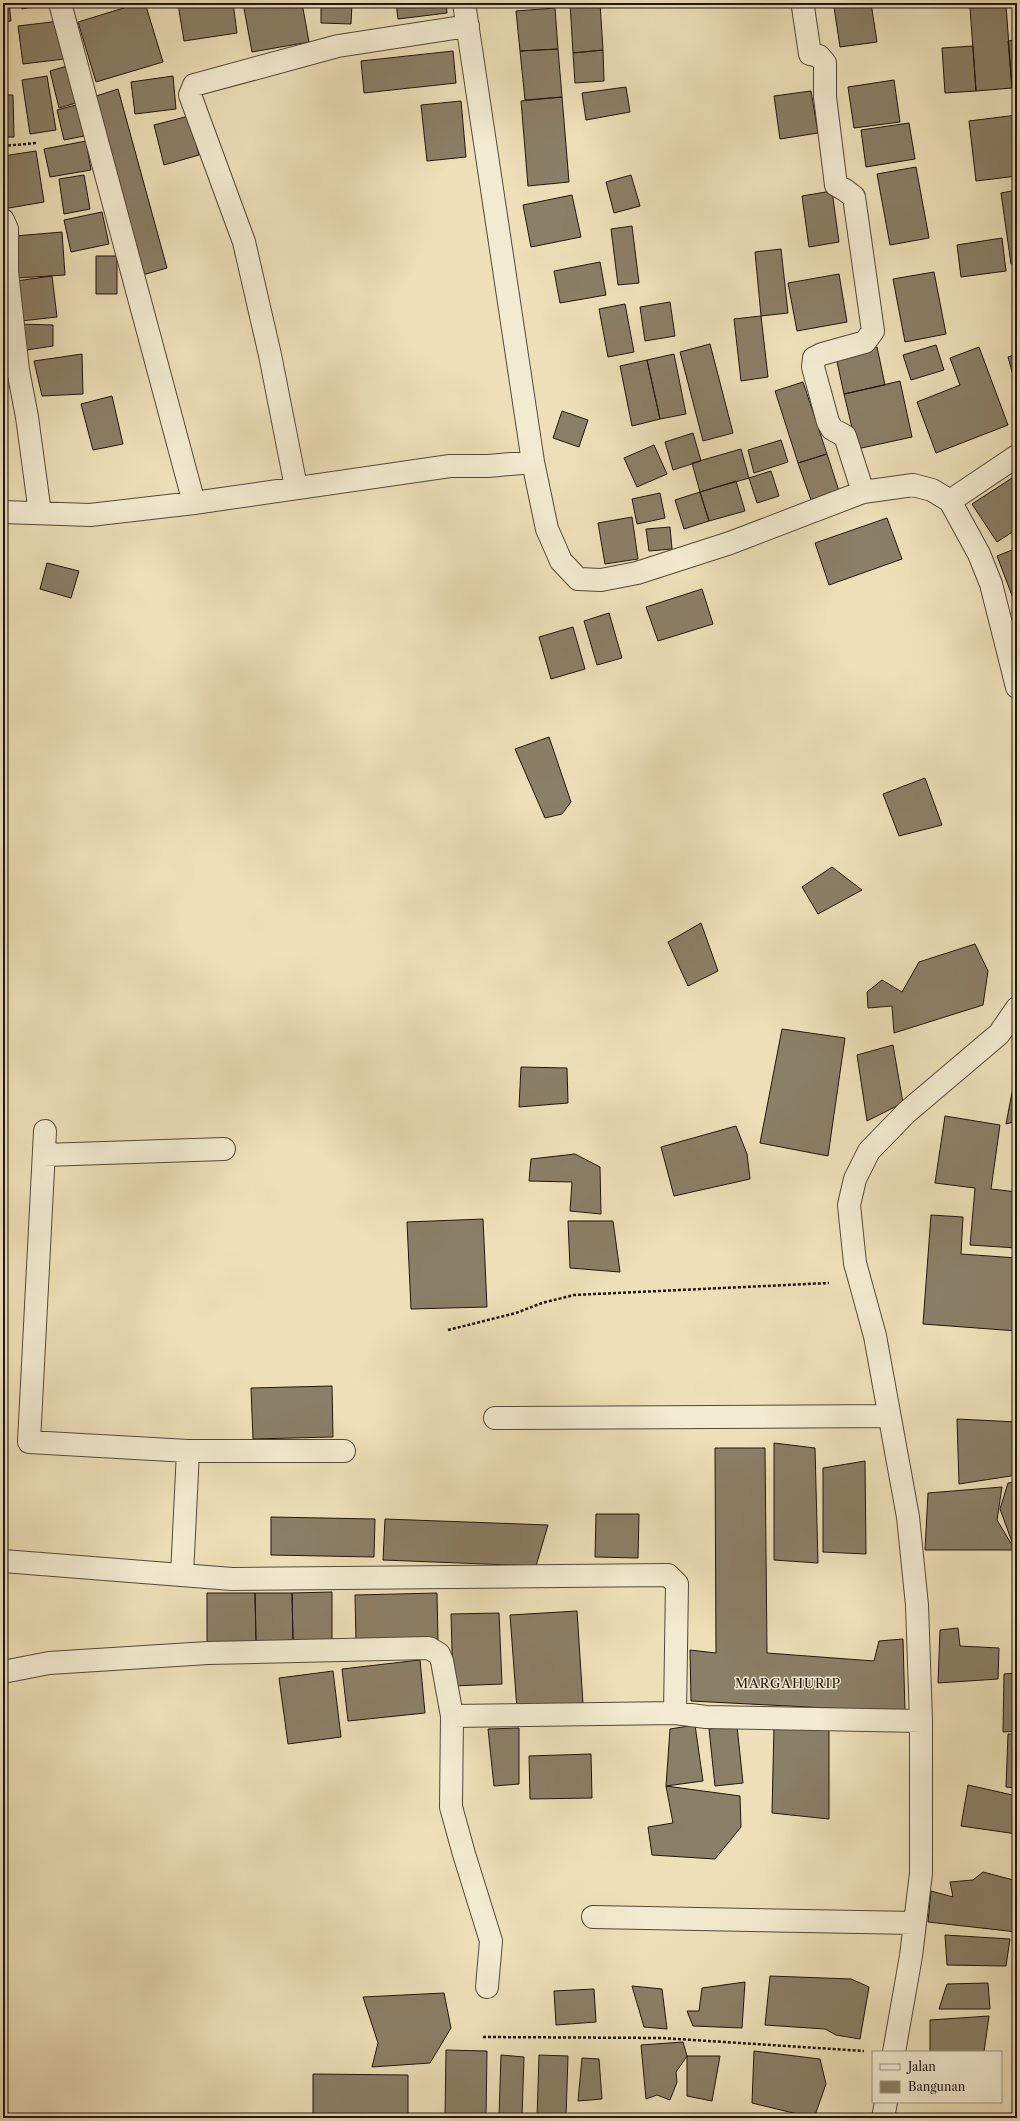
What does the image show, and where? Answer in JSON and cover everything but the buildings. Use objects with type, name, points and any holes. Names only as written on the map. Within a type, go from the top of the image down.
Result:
[{"type":"street","points":[[60,3],[194,503]]},
{"type":"street","points":[[464,3],[533,462],[547,529],[561,561],[578,579],[601,580],[637,574],[730,543],[863,492],[914,485],[932,490],[950,501],[979,554],[991,584],[1017,687]]},
{"type":"street","points":[[805,3],[803,7],[810,54],[819,56],[825,63],[825,97],[836,185],[854,197],[873,331],[865,342],[822,354],[814,358],[813,367],[828,422],[832,429],[845,436],[863,492]]},
{"type":"street","points":[[296,487],[270,356],[244,242],[190,95],[194,85],[211,82],[338,46],[468,26]]},
{"type":"street","points":[[3,220],[7,229],[7,272],[18,370],[27,416],[40,513]]},
{"type":"street","points":[[950,501],[1017,456]]},
{"type":"street","points":[[3,512],[90,515],[194,503],[296,487],[450,466],[488,466],[533,462]]},
{"type":"street","points":[[894,2051],[922,1873],[921,1721],[917,1605],[908,1517],[875,1336],[854,1263],[849,1205],[855,1179],[870,1151],[906,1112],[999,1034],[1017,1008]]},
{"type":"street","points":[[45,1131],[30,1442],[188,1451],[344,1451]]},
{"type":"street","points":[[44,1155],[224,1149]]},
{"type":"street","points":[[495,1418],[889,1416]]},
{"type":"street","points":[[182,1575],[188,1451]]},
{"type":"street","points":[[3,1561],[232,1579],[668,1575],[677,1584],[676,1713]]},
{"type":"street","points":[[3,1672],[49,1663],[208,1653],[428,1648],[439,1654],[442,1661],[452,1716],[451,1807],[491,1941],[487,1987]]},
{"type":"street","points":[[452,1716],[676,1713],[706,1717],[921,1721]]},
{"type":"street","points":[[593,1917],[915,1923]]},
{"type":"street","points":[[883,2118],[886,2103]]},
{"type":"path","points":[[3,146],[37,143]]},
{"type":"path","points":[[448,1330],[516,1313],[574,1295],[860,1282]]},
{"type":"path","points":[[483,2037],[662,2038],[868,2051]]},
{"type":"district","name":"MARGAHURIP","points":[[788,1683]]}]
